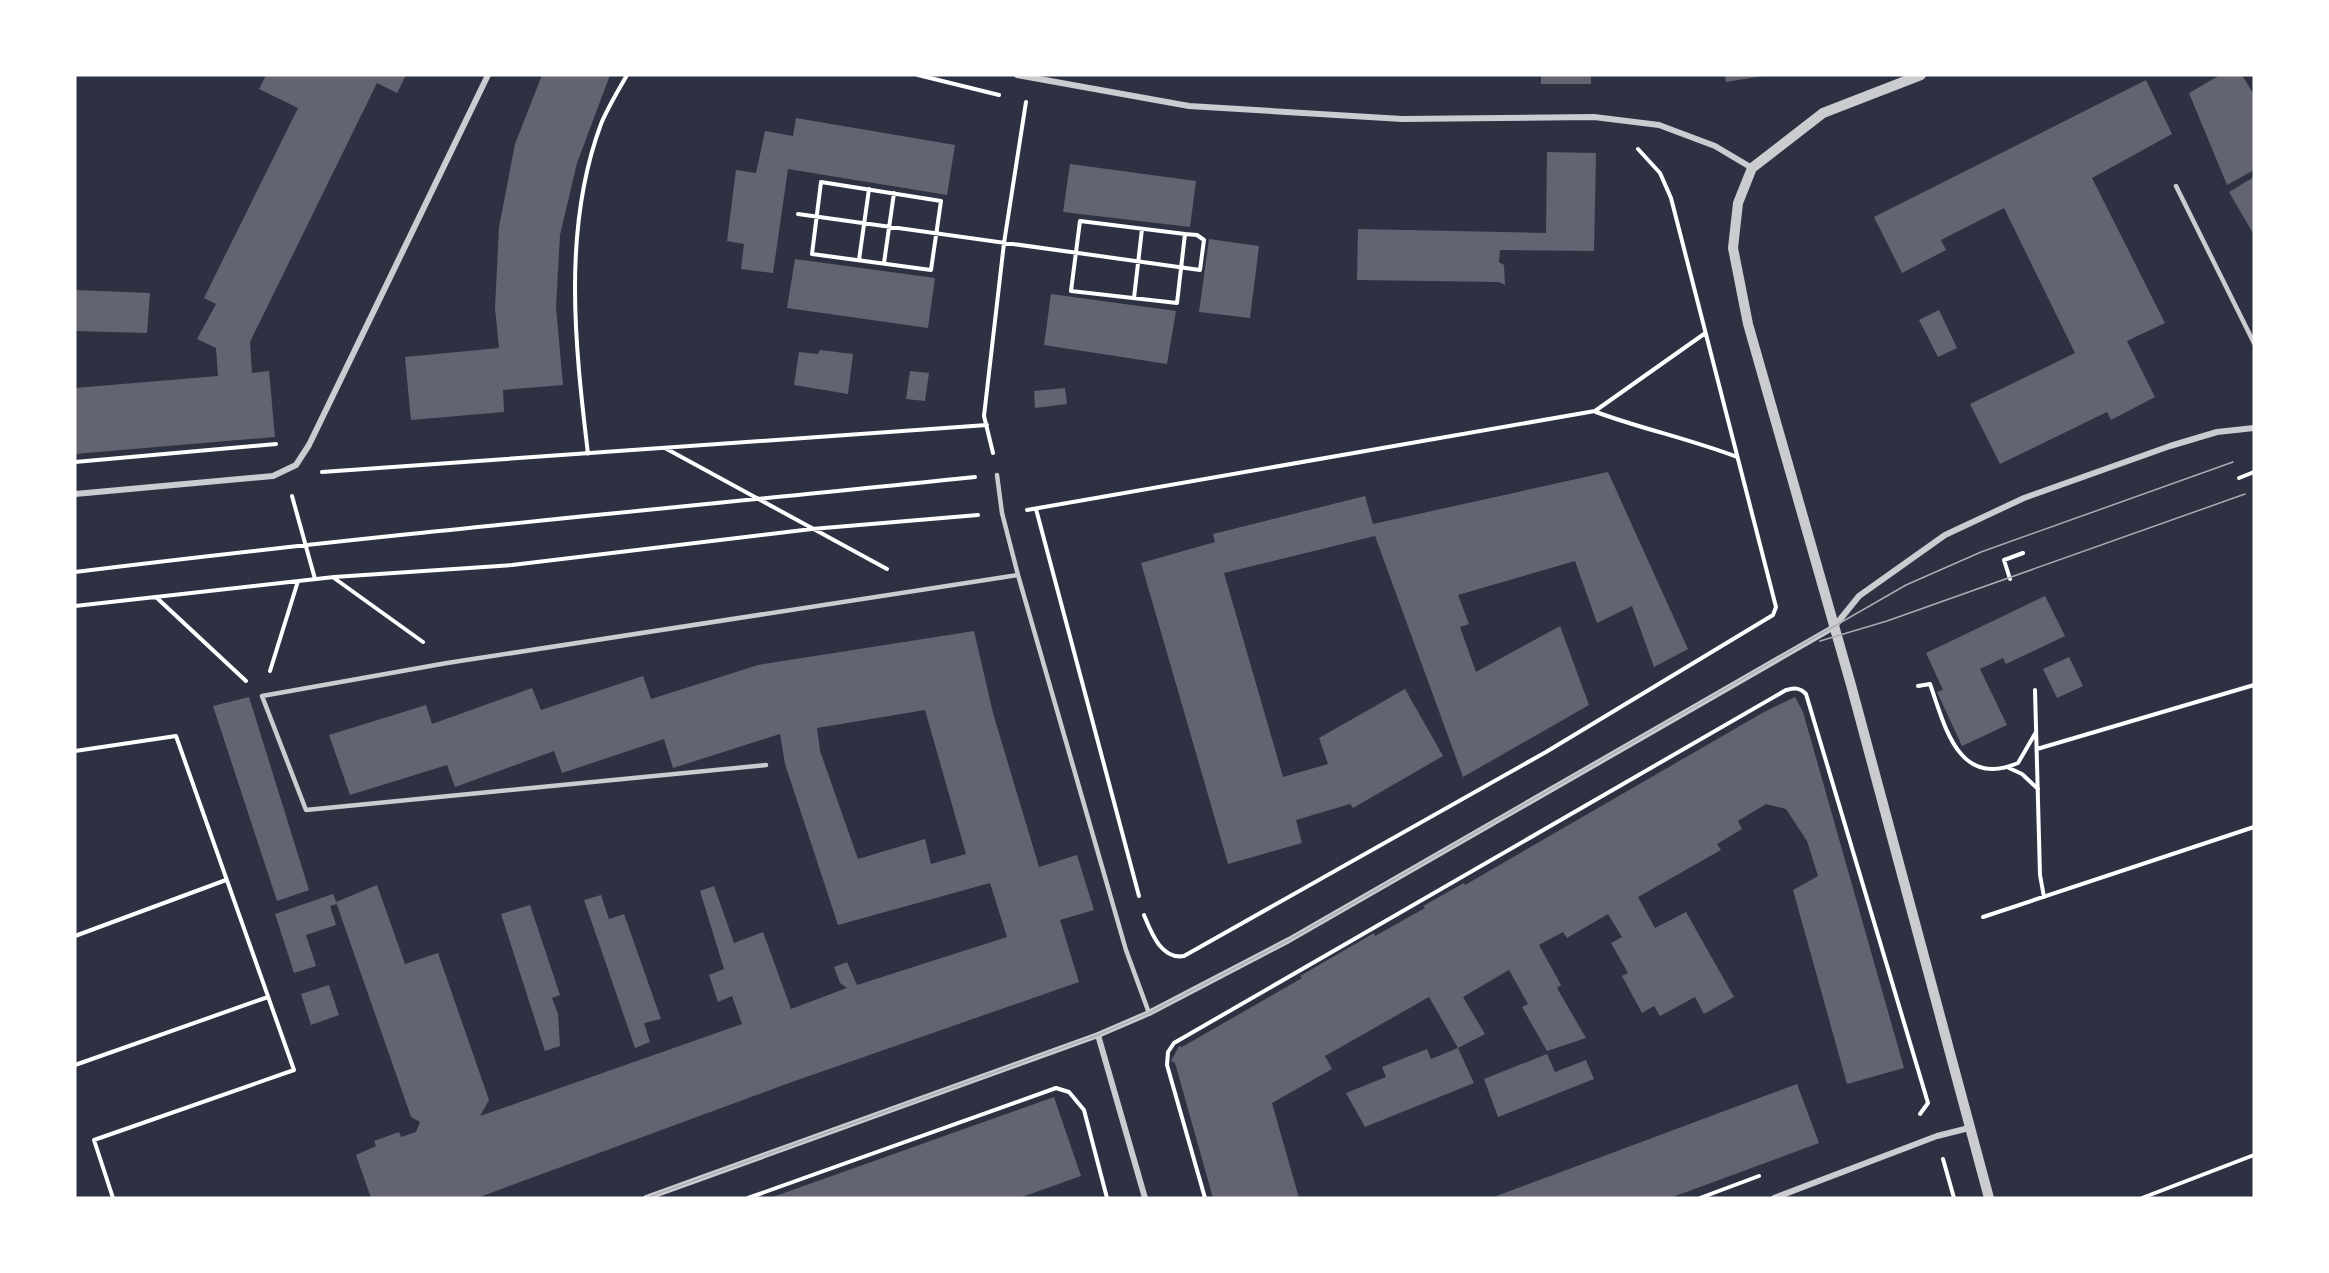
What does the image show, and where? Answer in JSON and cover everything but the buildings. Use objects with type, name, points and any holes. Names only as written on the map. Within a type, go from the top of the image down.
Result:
[{"type":"street","points":[[75,494],[273,477],[296,465],[309,445],[488,75]]},
{"type":"street","points":[[1017,75],[1189,106],[1402,119],[1594,117],[1659,125],[1715,146],[1752,168]]},
{"type":"street","points":[[1922,75],[1823,112],[1752,168],[1738,203],[1733,248],[1748,324],[1834,627],[1989,1198]]},
{"type":"street","points":[[646,1198],[1098,1035],[1149,1013],[1289,940],[1834,627],[1859,596],[1945,535],[2024,498],[2159,450],[2217,432],[2254,428]]},
{"type":"street","points":[[1098,1035],[1145,1198]]},
{"type":"street","points":[[1774,1198],[1937,1136],[1969,1128]]},
{"type":"lane","points":[[2176,186],[2254,343]]},
{"type":"lane","points":[[997,475],[1002,513],[1018,575],[1126,950],[1149,1013]]},
{"type":"lane","points":[[766,765],[306,810],[262,696],[447,663],[1018,575]]},
{"type":"path","points":[[588,454],[573,289],[584,187],[602,123],[627,75]]},
{"type":"path","points":[[918,75],[1004,96]]},
{"type":"path","points":[[1015,98],[1038,103]]},
{"type":"path","points":[[75,572],[306,543],[997,475],[984,416],[1004,243],[1026,101]]},
{"type":"path","points":[[1036,509],[1144,915],[1154,938],[1164,950],[1177,957],[1184,956],[1546,752],[1773,615],[1776,607],[1704,334],[1671,198],[1650,160],[1640,149],[1630,145]]},
{"type":"path","points":[[821,182],[869,189],[940,201],[931,270],[812,254],[821,182]]},
{"type":"path","points":[[859,260],[869,189]]},
{"type":"path","points":[[884,263],[894,193]]},
{"type":"path","points":[[798,214],[865,224],[1076,253],[1138,262],[1181,267],[1200,270],[1204,240],[1197,235],[1080,221],[1076,253],[1071,291],[1177,303],[1181,267],[1185,234]]},
{"type":"path","points":[[1134,298],[1142,229]]},
{"type":"path","points":[[75,606],[334,577],[512,565],[812,529],[1036,509],[1595,411],[1704,334]]},
{"type":"path","points":[[1595,411],[1645,430],[1710,447],[1737,457]]},
{"type":"path","points":[[321,472],[987,425]]},
{"type":"path","points":[[75,462],[267,446],[285,440]]},
{"type":"path","points":[[664,448],[923,590]]},
{"type":"path","points":[[2239,478],[2254,472]]},
{"type":"path","points":[[292,496],[316,579]]},
{"type":"path","points":[[2010,579],[2004,560],[2023,553]]},
{"type":"path","points":[[334,577],[447,663]]},
{"type":"path","points":[[157,597],[262,696],[298,581]]},
{"type":"path","points":[[1918,686],[1930,684],[1951,741],[1968,762],[1983,768],[2008,767],[2018,763],[2037,730]]},
{"type":"path","points":[[2037,749],[2254,685]]},
{"type":"path","points":[[1205,1198],[1167,1065],[1168,1052],[1174,1043],[1776,696],[1794,688],[1801,689],[1806,694],[1928,1103],[1922,1113],[1915,1117]]},
{"type":"path","points":[[2035,690],[2040,875],[2044,897]]},
{"type":"path","points":[[75,751],[176,736],[294,1070],[94,1140],[113,1198]]},
{"type":"path","points":[[2008,767],[2022,774],[2038,789]]},
{"type":"path","points":[[1983,917],[2254,827]]},
{"type":"path","points":[[75,936],[225,880]]},
{"type":"path","points":[[75,1065],[268,997]]},
{"type":"path","points":[[748,1198],[1056,1088],[1069,1092],[1084,1110],[1107,1198]]},
{"type":"path","points":[[2142,1198],[2254,1155]]},
{"type":"path","points":[[1700,1198],[1765,1174]]},
{"type":"tram line","points":[[646,1198],[1098,1035],[1149,1013],[1289,940],[1906,585],[1981,552],[2233,462]]},
{"type":"tram line","points":[[1820,641],[1887,621],[2245,494]]}]
